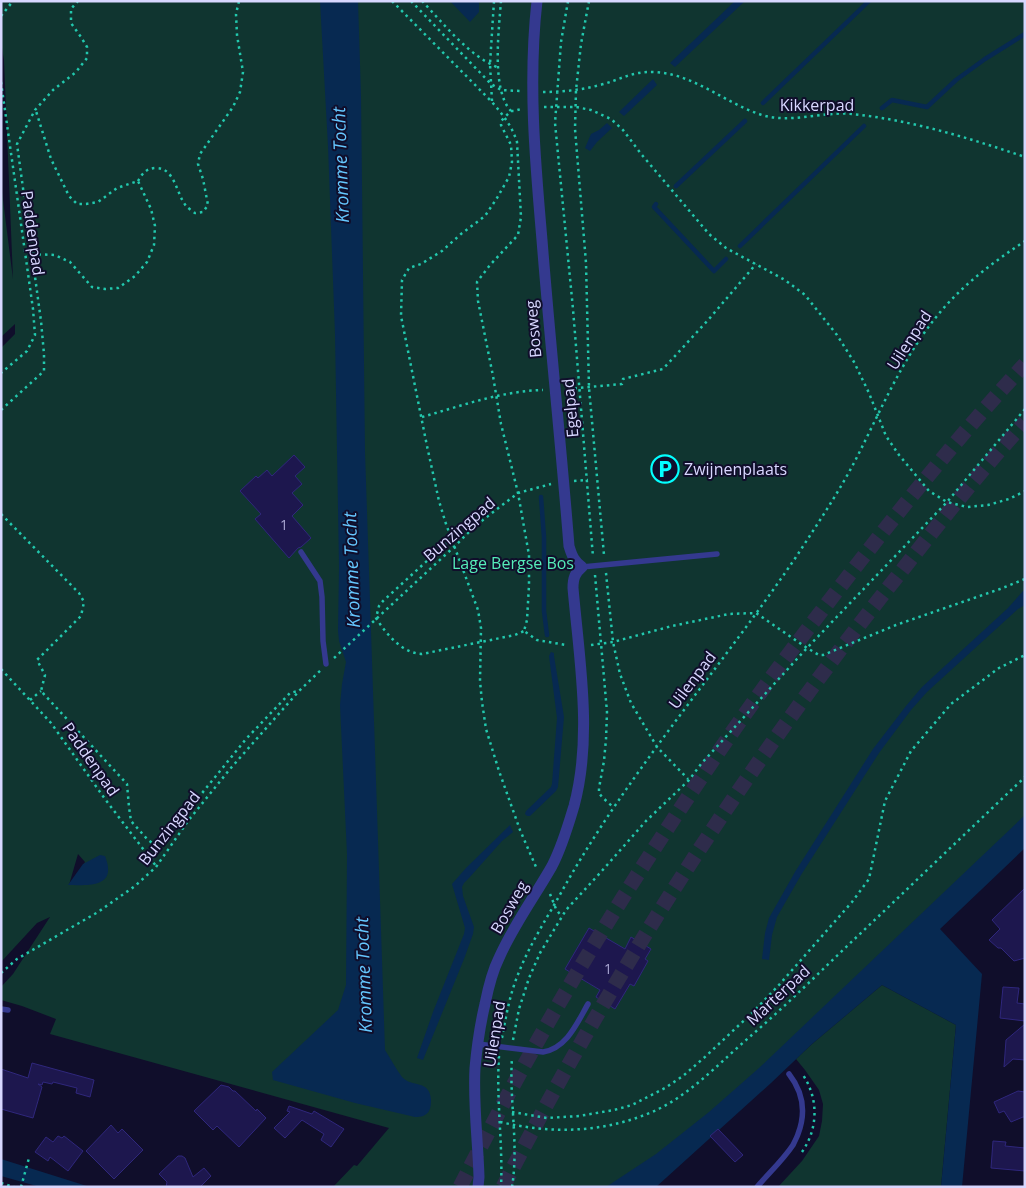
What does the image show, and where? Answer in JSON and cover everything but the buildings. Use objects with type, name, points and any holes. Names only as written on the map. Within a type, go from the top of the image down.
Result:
[{"type":"street","name":"Bosweg","points":[[537,1],[532,119],[569,546],[576,562],[588,566]]},
{"type":"street","name":"Bosweg","points":[[478,1187],[475,1068],[488,989],[499,958],[552,864],[564,837],[574,804],[583,743],[583,708],[573,579],[576,572],[588,566]]},
{"type":"lane","points":[[301,552],[320,581],[326,664]]},
{"type":"lane","points":[[588,566],[717,554]]},
{"type":"lane","points":[[478,1044],[542,1052],[550,1051],[556,1048],[571,1033],[588,1004]]},
{"type":"lane","points":[[757,1187],[794,1143],[801,1126],[803,1112],[801,1096],[789,1074]]},
{"type":"path","points":[[1,16],[13,1]]},
{"type":"path","points":[[1,410],[44,371],[41,321],[17,144],[35,110],[53,90],[76,72],[87,58],[87,46],[71,23],[71,9],[78,1]]},
{"type":"path","points":[[35,110],[51,159],[69,196],[77,204],[98,202],[117,188],[138,181],[143,173],[151,168],[162,168],[169,174],[186,206],[195,213],[203,212],[208,205],[198,164],[200,154],[233,107],[240,92],[243,72],[237,34],[236,14],[238,1]]},
{"type":"path","points":[[392,1],[492,102],[514,131],[517,142],[520,216],[518,235],[490,264],[478,282],[478,301],[501,424],[518,493],[529,555],[530,585],[527,620],[524,631]]},
{"type":"path","points":[[411,1],[491,84],[501,90]]},
{"type":"path","points":[[422,1],[469,49],[490,64],[498,67]]},
{"type":"path","points":[[492,102],[490,64],[494,1]]},
{"type":"path","points":[[501,1],[498,67],[501,90],[507,107],[511,111],[501,121],[510,145],[512,162],[509,177],[484,216],[442,251],[421,264],[409,268],[402,280],[401,316],[439,501],[478,610],[481,628],[480,682],[486,729],[520,830],[556,909],[562,917]]},
{"type":"path","name":"Egelpad","points":[[568,1],[561,42],[556,132],[580,388],[588,566],[600,644],[606,712],[606,739],[599,793],[613,807]]},
{"type":"path","name":"Egelpad","points":[[589,1],[581,44],[576,90],[575,129],[586,263],[589,388]]},
{"type":"path","name":"Kikkerpad","points":[[557,92],[600,85],[626,75],[643,72],[666,73],[696,82],[721,96],[763,115],[780,118],[801,118],[850,114],[894,120],[954,135],[1025,157]]},
{"type":"path","name":"Paddenpad","points":[[1,82],[33,309],[35,336],[27,351],[1,373]]},
{"type":"path","points":[[576,107],[591,110],[611,119],[623,130],[710,234],[726,248],[785,280],[805,295],[837,335],[854,362],[886,436],[929,491],[947,502],[967,507],[988,505],[1009,499],[1025,491]]},
{"type":"path","points":[[32,254],[55,256],[70,262],[92,287],[118,288],[135,276],[147,262],[154,245],[155,226],[151,208],[138,181]]},
{"type":"path","name":"Uilenpad","points":[[501,1187],[500,1046],[505,1020],[519,971],[543,923],[575,867],[613,807],[756,613],[827,509],[855,462],[877,415],[917,342],[938,314],[971,280],[995,261],[1025,242]]},
{"type":"path","points":[[421,417],[496,396],[536,390],[589,388],[622,384],[623,379],[663,369],[756,264]]},
{"type":"path","points":[[512,1187],[514,1171],[511,1067],[519,1009],[529,978],[540,953],[566,910],[646,821],[689,780],[701,764],[807,648],[947,502],[1025,409]]},
{"type":"path","name":"Bunzingpad","points":[[336,656],[475,526],[518,493],[540,486],[564,482]]},
{"type":"path","points":[[1,514],[80,593],[84,602],[81,616],[37,660],[45,676],[41,691],[30,700]]},
{"type":"path","points":[[452,539],[383,601],[376,618],[383,628],[393,640],[414,654],[515,635],[524,631]]},
{"type":"path","points":[[524,631],[537,640],[578,646],[613,642],[672,626],[729,614],[756,613],[807,648],[819,655],[823,655],[1025,579]]},
{"type":"path","points":[[512,1112],[547,1118],[579,1116],[632,1105],[665,1088],[706,1056],[778,986],[852,902],[869,879],[885,801],[911,751],[951,704],[999,668],[1025,655]]},
{"type":"path","name":"Bunzingpad","points":[[1,973],[18,960],[98,912],[135,886],[156,866],[188,821],[230,769],[299,691],[326,664]]},
{"type":"path","name":"Paddenpad","points":[[1,669],[51,723],[156,866]]},
{"type":"path","points":[[41,691],[127,784],[131,822],[148,840],[160,848]]},
{"type":"path","points":[[151,860],[246,739],[290,693],[299,691]]},
{"type":"path","points":[[657,747],[689,780]]},
{"type":"path","name":"Marterpad","points":[[500,1122],[562,1131],[589,1129],[612,1126],[631,1120],[654,1112],[672,1102],[706,1076],[768,1021],[1025,777]]},
{"type":"path","points":[[21,1186],[29,1158]]},
{"type":"path","points":[[1,1183],[14,1187]]},
{"type":"green space","name":"Lage Bergse Bos","points":[[1,1],[1025,1],[1025,830],[637,1187],[333,1187],[354,1165],[357,1166],[389,1128],[50,1034],[56,1019],[1,1000],[1,987],[13,974],[50,917],[37,923],[1,962],[1,348],[15,334],[15,324],[1,337],[1,184],[13,279],[4,60],[1,38]],"holes":[[[78,854],[85,862],[70,885],[69,885]]]},
{"type":"green space","points":[[882,985],[956,1025],[941,1187],[778,1187],[802,1161],[819,1136],[822,1121],[823,1104],[819,1090],[796,1059]]},
{"type":"water","name":"Kromme Tocht","points":[[320,1],[358,1],[361,96],[365,452],[385,1050],[402,1077],[410,1082],[424,1086],[430,1093],[430,1110],[419,1117],[355,1103],[273,1080],[272,1072],[338,1010],[346,985],[347,854],[340,705],[346,662],[339,641],[338,631],[339,567],[335,334]]},
{"type":"water","points":[[450,1],[479,1],[479,12],[470,22]]},
{"type":"water","points":[[735,1],[745,1],[675,67],[670,63]]},
{"type":"water","points":[[653,79],[657,85],[624,116],[619,112]]},
{"type":"water","points":[[607,123],[612,128],[590,151],[585,148],[591,134]]},
{"type":"water","points":[[1025,591],[1025,605],[1018,609],[927,692],[879,753],[801,875],[777,917],[772,935],[769,960],[762,959],[769,918],[795,872],[873,749],[922,687],[1008,608]]},
{"type":"water","points":[[551,652],[554,653],[564,717],[558,787],[530,816],[527,816],[525,814],[526,811],[552,784],[557,718],[549,656]]},
{"type":"water","points":[[1025,815],[1025,848],[940,929],[982,974],[962,1187],[941,1187],[956,1025],[882,985],[812,1044],[656,1187],[606,1187],[656,1154],[709,1112],[759,1068]]},
{"type":"water","points":[[510,825],[513,832],[502,841],[462,887],[463,896],[474,927],[473,934],[423,1060],[417,1058],[464,934],[465,928],[452,884]]},
{"type":"water","points":[[100,855],[105,856],[108,865],[105,879],[94,884],[68,885],[83,864]]},
{"type":"water","points":[[1,1159],[90,1187],[40,1187],[1,1176]]},
{"type":"waterway","points":[[763,103],[869,1]]},
{"type":"waterway","points":[[882,108],[892,100],[927,107],[956,80],[1025,34]]},
{"type":"waterway","points":[[676,186],[745,121]]},
{"type":"waterway","points":[[740,246],[864,126]]},
{"type":"waterway","points":[[656,204],[654,207],[714,271],[726,259]]},
{"type":"waterway","points":[[541,497],[544,537],[544,611],[547,635]]},
{"type":"tunnel","points":[[460,1187],[543,1031],[589,953],[661,838],[729,737],[784,660],[920,485],[1025,364]]},
{"type":"tunnel","points":[[503,1187],[546,1106],[637,947],[737,794],[789,719],[844,645],[961,496],[1025,422]]},
{"type":"place","name":"Zwijnenplaats","points":[[665,469]]}]
